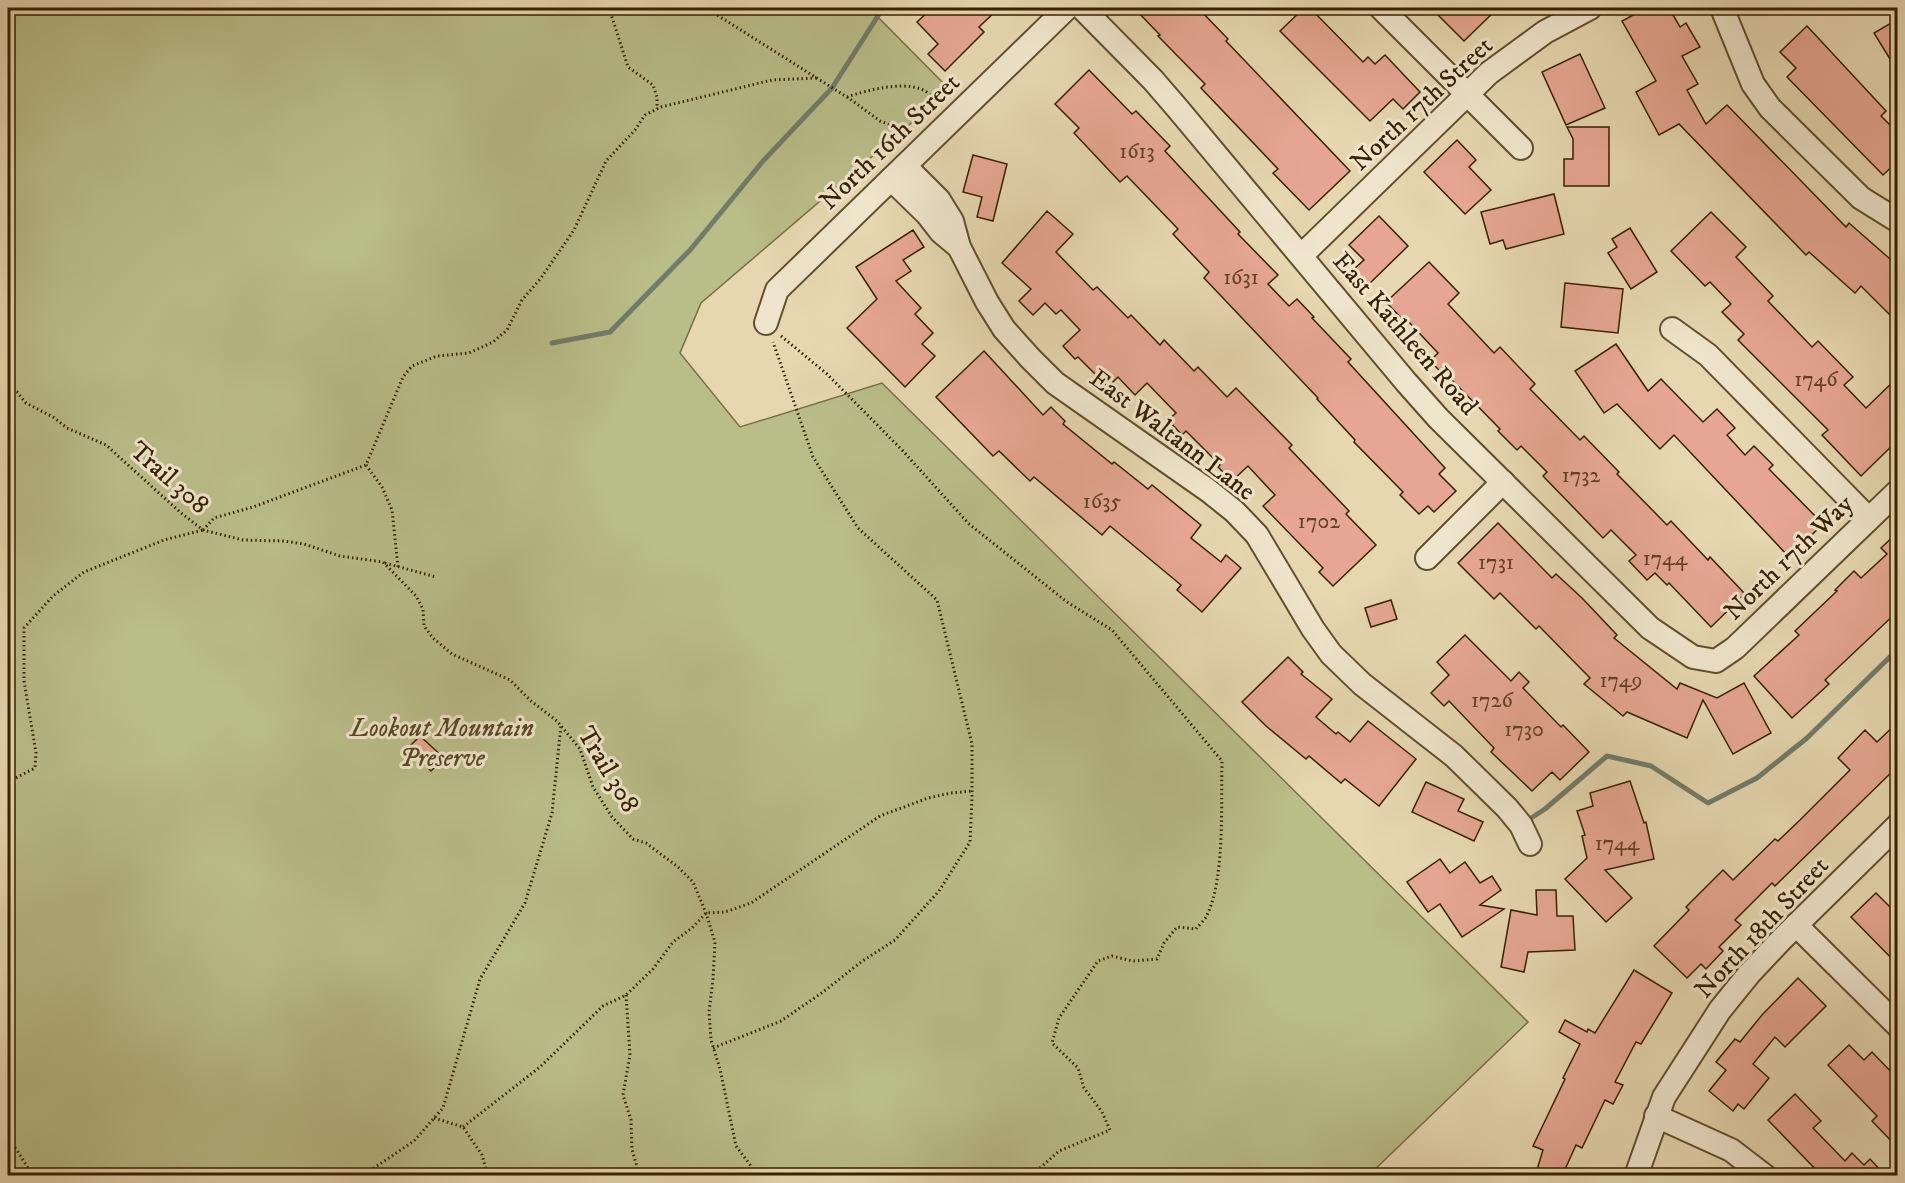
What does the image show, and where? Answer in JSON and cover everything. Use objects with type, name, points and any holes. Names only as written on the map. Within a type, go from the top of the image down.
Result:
[{"type":"street","name":"North 16th Street","points":[[766,323],[777,290],[1067,8]]},
{"type":"street","name":"East Kathleen Road","points":[[1082,8],[1153,80],[1438,418],[1650,627],[1693,657],[1716,661]]},
{"type":"street","points":[[1381,8],[1521,148]]},
{"type":"street","name":"North 17th Street","points":[[1302,255],[1489,73],[1545,32],[1590,8]]},
{"type":"street","points":[[1722,8],[1753,84],[1770,108],[1860,198],[1898,221]]},
{"type":"street","name":"East Waltann Lane","points":[[898,173],[941,218],[952,221],[959,247],[987,302],[1004,329],[1030,358],[1055,383],[1234,511],[1257,536],[1330,654],[1362,684],[1455,756],[1507,808],[1521,825],[1530,843]]},
{"type":"street","points":[[1672,329],[1708,355],[1868,518]]},
{"type":"street","points":[[1427,558],[1503,482]]},
{"type":"street","name":"North 17th Way","points":[[1716,661],[1736,648],[1898,491]]},
{"type":"street","name":"North 18th Street","points":[[1636,1176],[1656,1116],[1669,1088],[1720,1010],[1749,974],[1796,925],[1898,825]]},
{"type":"street","points":[[1796,925],[1898,1026]]},
{"type":"street","points":[[1656,1116],[1731,1150],[1765,1176]]},
{"type":"path","points":[[609,8],[628,67],[653,85],[657,97],[657,109]]},
{"type":"path","points":[[706,8],[847,97],[880,121],[914,134],[924,147]]},
{"type":"path","points":[[8,782],[35,768],[36,753],[24,681],[24,628],[53,596],[84,572],[164,540],[203,530],[214,518],[253,507],[366,465],[403,377],[412,366],[437,356],[469,353],[493,342],[507,330],[522,300],[542,278],[574,230],[606,161],[635,130],[645,115],[657,109],[695,98],[772,80],[817,78]]},
{"type":"path","points":[[847,97],[886,87],[915,87],[929,94],[949,122]]},
{"type":"path","points":[[713,1048],[781,1021],[895,940],[939,891],[970,842],[972,744],[938,600],[858,528],[813,457],[766,323]]},
{"type":"path","points":[[766,323],[827,374],[902,450],[969,524],[1067,603],[1112,630],[1222,761],[1217,885],[1207,916],[1196,929],[1177,927],[1164,942],[1158,959],[1132,960],[1112,956],[1098,961],[1059,1018],[1054,1034],[1052,1043],[1078,1068],[1084,1088],[1102,1112],[1110,1130],[1059,1151],[1032,1176]]},
{"type":"path","name":"Trail 308","points":[[8,389],[17,392],[26,403],[53,417],[67,428],[106,445],[203,530],[243,540],[304,544],[340,556],[382,562],[416,596],[423,609],[424,626],[433,638],[452,654],[510,681],[561,725],[580,749],[593,787],[612,817],[633,839],[646,843],[678,867],[693,882],[715,942],[709,1012],[711,1040],[720,1069],[736,1146],[751,1166],[752,1176]]},
{"type":"path","points":[[366,465],[382,488],[392,510],[398,567]]},
{"type":"path","points":[[382,562],[436,577]]},
{"type":"path","points":[[362,1176],[414,1141],[443,1108],[480,979],[525,903],[552,813],[561,725]]},
{"type":"path","points":[[463,1127],[540,1067],[603,1006],[626,995],[653,969],[674,942],[706,913],[724,912],[751,903],[880,816],[928,798],[951,793],[972,792]]},
{"type":"path","points":[[626,995],[630,1055],[623,1095],[631,1120],[632,1150],[640,1176]]},
{"type":"path","points":[[434,1118],[463,1127],[482,1155],[488,1176]]},
{"type":"path","points":[[8,1136],[33,1176]]},
{"type":"green space","name":"Lookout Mountain Preserve","points":[[8,8],[869,8],[950,90],[701,303],[680,353],[740,427],[882,383],[1528,1022],[1369,1175],[8,1175]]},
{"type":"building","points":[[932,8],[999,8],[979,27],[984,32],[945,71],[928,54],[938,44],[917,22]]},
{"type":"building","points":[[1134,8],[1198,8],[1228,39],[1226,41],[1350,171],[1309,210],[1273,173],[1278,169],[1201,88],[1205,84]]},
{"type":"building","points":[[1304,8],[1310,8],[1363,62],[1368,57],[1375,64],[1385,55],[1420,92],[1403,109],[1393,99],[1370,121],[1280,31]]},
{"type":"building","points":[[1431,8],[1498,8],[1464,41]]},
{"type":"building","points":[[1646,8],[1669,8],[1680,27],[1686,23],[1700,47],[1682,56],[1698,84],[1687,90],[1706,124],[1727,105],[1846,227],[1849,223],[1898,266],[1898,323],[1861,286],[1855,293],[1809,252],[1806,255],[1679,124],[1659,135],[1636,92],[1656,81],[1622,21]]},
{"type":"building","points":[[1898,19],[1898,72],[1874,33]]},
{"type":"building","points":[[1807,26],[1886,111],[1881,116],[1898,133],[1898,161],[1883,175],[1787,77],[1796,68],[1780,52]]},
{"type":"building","points":[[1580,54],[1605,108],[1566,125],[1542,72]]},
{"type":"building","points":[[1089,70],[1132,114],[1136,111],[1170,146],[1165,151],[1240,232],[1238,234],[1278,275],[1268,284],[1289,306],[1297,299],[1351,359],[1348,362],[1445,468],[1439,474],[1456,491],[1434,512],[1428,506],[1419,514],[1400,495],[1403,492],[1354,442],[1355,440],[1318,398],[1204,278],[1209,272],[1173,234],[1178,229],[1127,176],[1120,182],[1074,133],[1079,128],[1055,104]]},
{"type":"building","points":[[1567,127],[1609,127],[1609,186],[1564,186],[1564,159],[1573,159],[1573,139]]},
{"type":"building","points":[[1457,140],[1476,160],[1469,167],[1491,190],[1465,214],[1424,172]]},
{"type":"building","points":[[973,155],[1007,164],[993,221],[977,217],[982,197],[963,192]]},
{"type":"building","points":[[1554,194],[1564,234],[1506,249],[1503,240],[1490,244],[1481,212]]},
{"type":"building","points":[[1047,211],[1073,234],[1056,252],[1093,290],[1097,287],[1128,318],[1131,315],[1160,345],[1164,340],[1194,371],[1198,367],[1227,397],[1236,388],[1292,445],[1289,448],[1349,511],[1346,514],[1376,545],[1333,586],[1319,572],[1323,568],[1263,506],[1275,495],[1248,466],[1232,481],[1218,467],[1220,465],[1186,431],[1182,435],[1168,420],[1176,413],[1147,383],[1135,395],[1118,377],[1108,387],[1078,357],[1075,359],[1063,346],[1080,330],[1061,310],[1056,314],[1045,303],[1033,315],[1019,301],[1031,289],[1002,263]]},
{"type":"building","points":[[1711,212],[1746,247],[1736,257],[1773,296],[1768,301],[1812,347],[1818,341],[1853,377],[1844,385],[1866,408],[1898,377],[1898,440],[1861,476],[1822,435],[1828,430],[1738,340],[1744,334],[1722,312],[1731,304],[1710,282],[1705,286],[1671,251]]},
{"type":"building","points":[[1379,216],[1408,246],[1368,285],[1353,270],[1364,260],[1349,245]]},
{"type":"building","points":[[1630,228],[1657,272],[1631,289],[1608,253],[1617,247],[1612,239]]},
{"type":"building","points":[[913,230],[924,247],[903,260],[911,271],[896,281],[921,308],[915,314],[933,333],[922,344],[935,356],[905,387],[847,328],[877,299],[856,267]]},
{"type":"building","points":[[1429,262],[1459,293],[1448,304],[1494,353],[1500,347],[1535,384],[1530,389],[1580,440],[1584,436],[1667,525],[1671,521],[1745,594],[1711,627],[1669,583],[1667,585],[1655,573],[1647,580],[1629,561],[1636,555],[1611,530],[1603,538],[1543,476],[1547,472],[1521,446],[1517,450],[1498,431],[1500,429],[1430,361],[1438,353],[1407,320],[1405,322],[1386,302]]},
{"type":"building","points":[[1565,283],[1623,289],[1618,333],[1561,327]]},
{"type":"building","points":[[1616,344],[1648,391],[1661,379],[1703,422],[1717,409],[1735,428],[1727,435],[1745,455],[1754,446],[1773,465],[1769,469],[1823,524],[1789,557],[1674,435],[1660,449],[1617,404],[1604,413],[1575,371]]},
{"type":"building","points":[[984,351],[1043,415],[1051,407],[1065,421],[1063,424],[1112,464],[1114,462],[1148,489],[1152,485],[1201,525],[1191,538],[1221,562],[1226,555],[1241,568],[1202,612],[1177,590],[1181,585],[1110,526],[1102,535],[1034,477],[1030,481],[999,451],[993,456],[936,397]]},
{"type":"building","points":[[1498,523],[1552,578],[1556,574],[1582,598],[1617,635],[1614,638],[1677,689],[1680,683],[1717,698],[1744,683],[1771,733],[1733,754],[1703,700],[1687,738],[1627,712],[1623,716],[1584,684],[1590,678],[1539,626],[1536,629],[1500,593],[1494,599],[1458,563]]},
{"type":"building","points":[[1898,532],[1898,611],[1825,680],[1829,684],[1792,718],[1754,676],[1799,635],[1795,631],[1837,591],[1835,590],[1854,571],[1861,578],[1887,554],[1881,548]]},
{"type":"building","points":[[1391,600],[1397,619],[1371,627],[1365,608]]},
{"type":"building","points":[[1465,635],[1511,681],[1519,672],[1529,682],[1523,688],[1589,752],[1560,780],[1552,772],[1532,791],[1491,752],[1494,748],[1449,701],[1444,706],[1431,693],[1449,675],[1437,662]]},
{"type":"building","points":[[1288,657],[1303,672],[1301,674],[1332,699],[1316,717],[1336,734],[1338,732],[1350,742],[1368,721],[1416,759],[1379,806],[1345,779],[1341,783],[1309,756],[1306,759],[1266,726],[1242,702]]},
{"type":"building","points":[[1898,722],[1898,766],[1775,886],[1772,883],[1735,920],[1741,925],[1719,947],[1723,951],[1706,969],[1701,964],[1687,978],[1654,946],[1689,910],[1686,907],[1723,870],[1733,880],[1775,839],[1778,841],[1800,820],[1850,770],[1838,758],[1865,730],[1877,742]]},
{"type":"building","points":[[420,736],[444,758],[431,771],[408,748]]},
{"type":"building","points":[[1630,781],[1644,823],[1646,822],[1654,859],[1605,870],[1632,898],[1606,922],[1565,879],[1587,858],[1582,836],[1585,835],[1577,811],[1593,806],[1590,793]]},
{"type":"building","points":[[1426,782],[1464,799],[1458,811],[1483,822],[1474,841],[1412,812]]},
{"type":"building","points":[[1440,859],[1450,873],[1465,862],[1480,883],[1492,876],[1501,890],[1480,905],[1504,909],[1462,937],[1440,904],[1428,912],[1407,882]]},
{"type":"building","points":[[1536,890],[1556,890],[1557,916],[1573,916],[1575,950],[1528,952],[1524,972],[1501,967],[1511,910],[1537,915]]},
{"type":"building","points":[[1876,893],[1898,915],[1898,965],[1851,917]]},
{"type":"building","points":[[1634,970],[1672,993],[1641,1044],[1636,1042],[1615,1082],[1623,1085],[1613,1104],[1605,1100],[1582,1148],[1576,1145],[1562,1176],[1535,1176],[1543,1150],[1533,1146],[1580,1044],[1559,1032],[1565,1020],[1587,1032],[1588,1029],[1595,1033]]},
{"type":"building","points":[[1798,978],[1826,1006],[1785,1047],[1775,1037],[1753,1064],[1769,1078],[1744,1109],[1738,1104],[1733,1111],[1709,1091],[1726,1070],[1716,1062],[1735,1039],[1740,1042],[1762,1015]]},
{"type":"building","points":[[1849,1045],[1864,1060],[1872,1052],[1898,1079],[1898,1148],[1872,1121],[1877,1116],[1828,1065]]},
{"type":"building","points":[[1795,1094],[1821,1121],[1813,1128],[1845,1161],[1852,1153],[1864,1165],[1870,1159],[1886,1176],[1822,1176],[1768,1120]]},
{"type":"waterway","points":[[552,343],[610,332],[691,249],[763,161],[832,88],[883,8]]},
{"type":"waterway","points":[[1525,822],[1545,809],[1607,756],[1651,766],[1708,803],[1757,778],[1807,738],[1898,649]]}]
